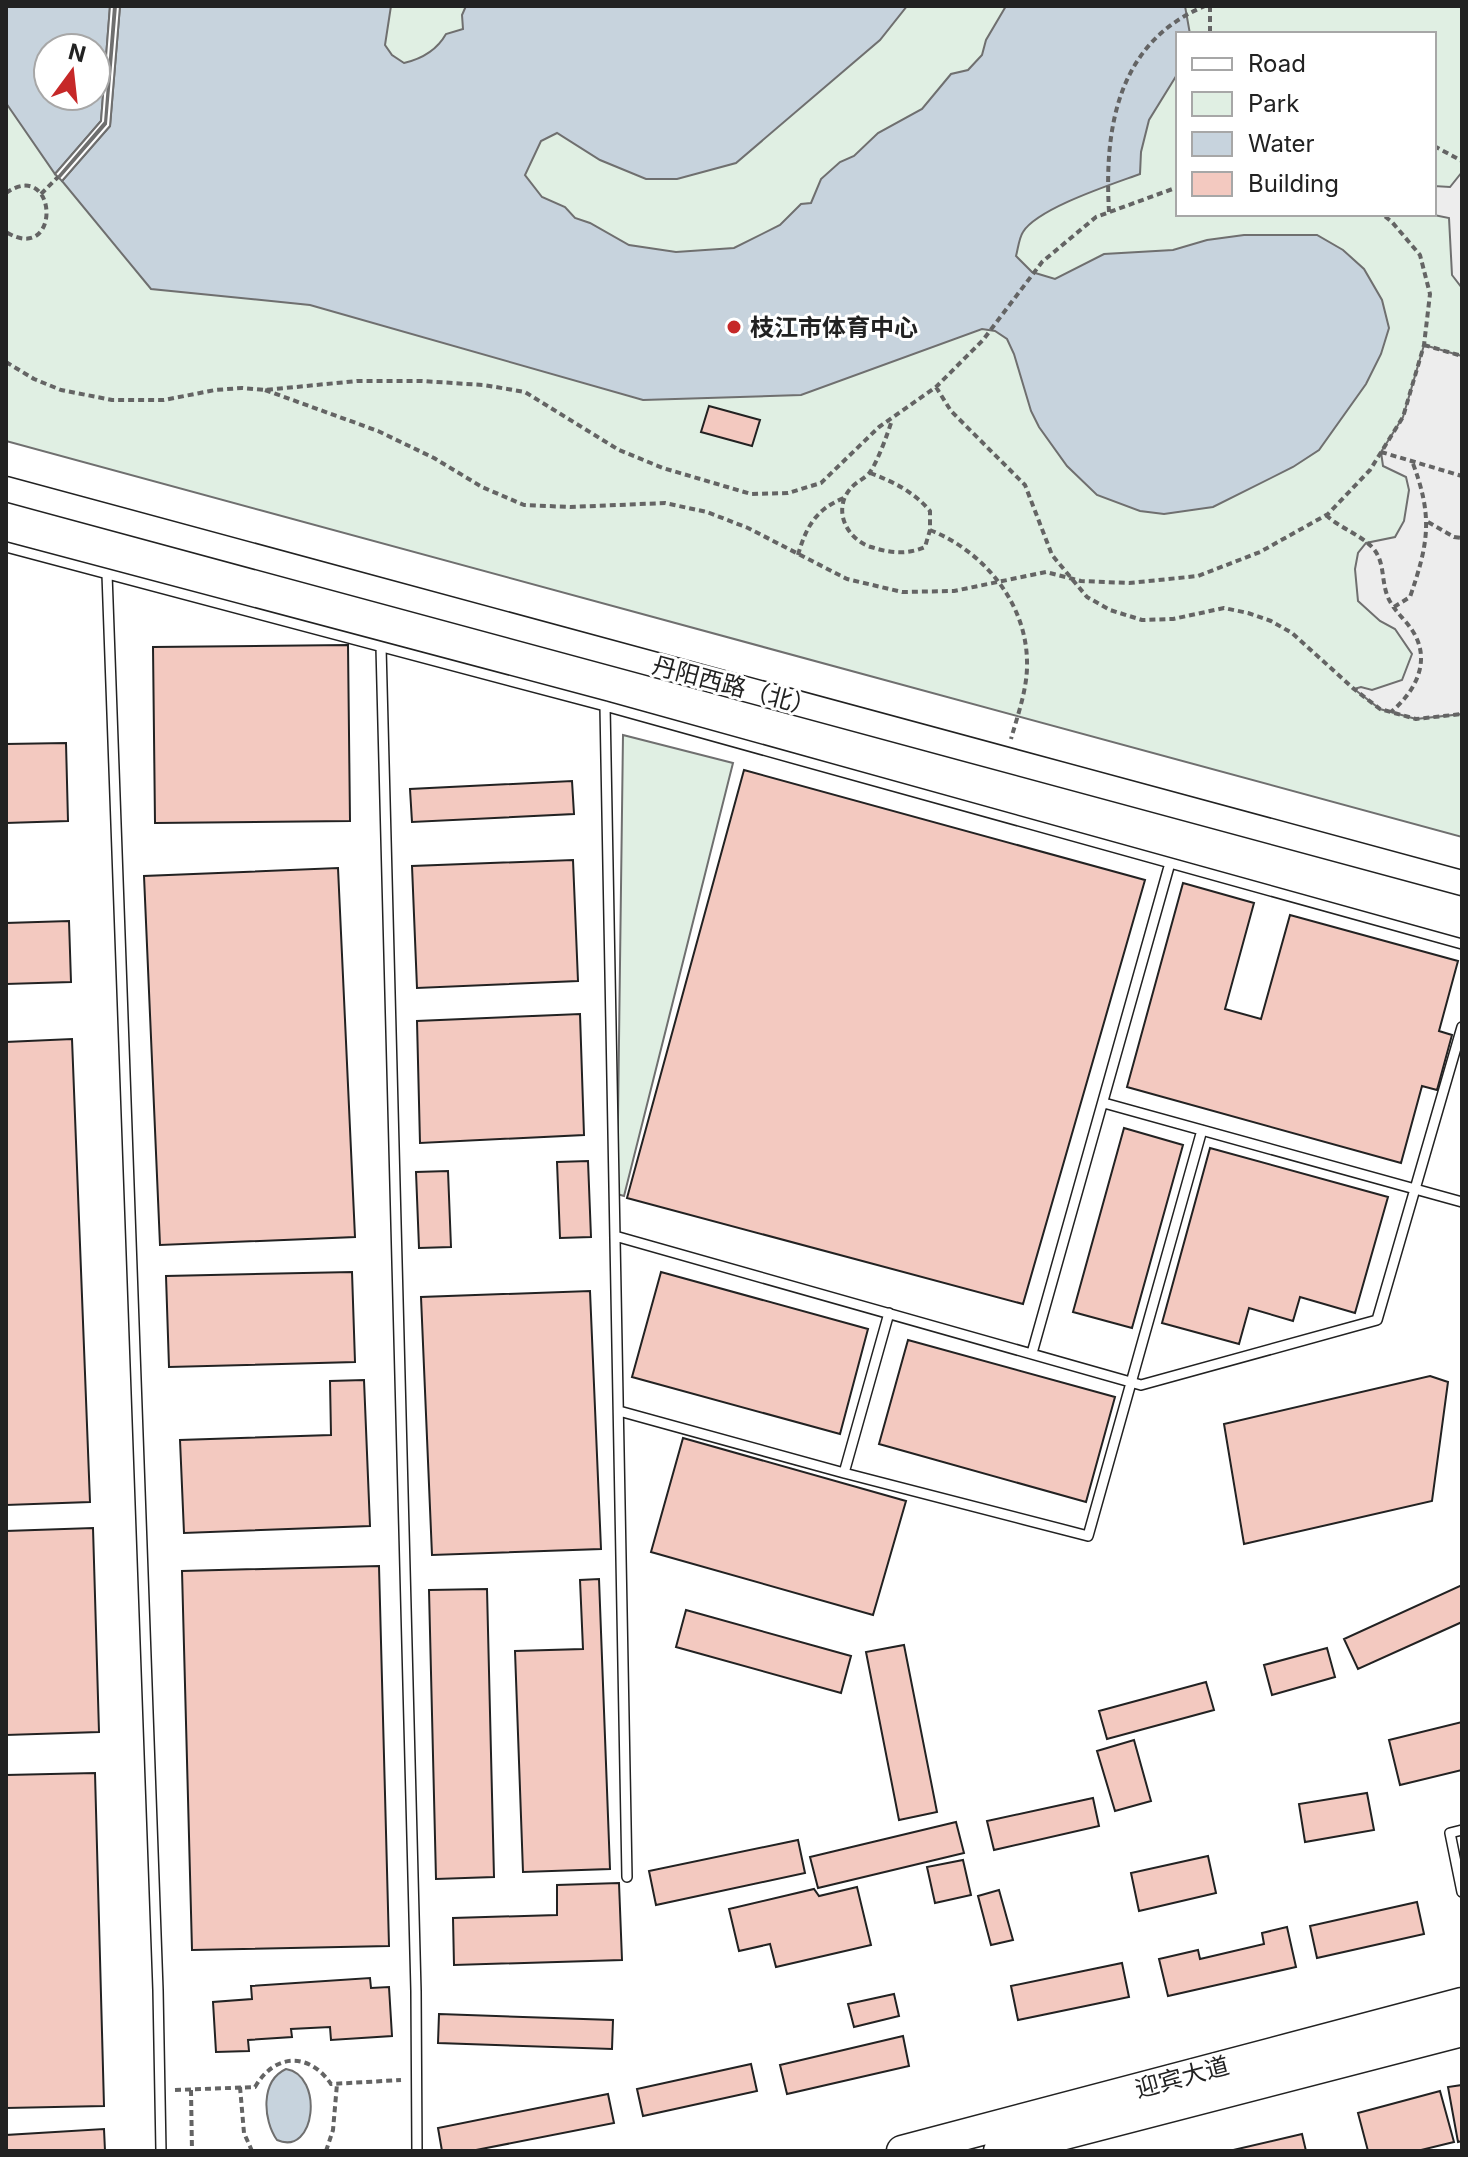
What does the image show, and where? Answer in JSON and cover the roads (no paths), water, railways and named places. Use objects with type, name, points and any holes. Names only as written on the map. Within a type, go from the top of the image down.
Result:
[{"type":"main road","name":"迎宾大道","points":[[902,2151],[1462,2003]]},
{"type":"main road","name":"迎宾大道","points":[[999,2151],[1462,2031]]},
{"type":"street","name":"丹阳西路（北）","points":[[6,489],[1462,883]]},
{"type":"lane","points":[[6,547],[605,706],[1462,944]]},
{"type":"lane","points":[[107,574],[161,2151]]},
{"type":"lane","points":[[381,647],[417,2151]]},
{"type":"lane","points":[[605,706],[627,1877]]},
{"type":"lane","points":[[1032,1353],[1170,863]]},
{"type":"lane","points":[[615,1236],[1141,1385],[1377,1320],[1462,1027]]},
{"type":"lane","points":[[1104,1103],[1462,1202]]},
{"type":"lane","points":[[619,1411],[1088,1536],[1202,1130]]},
{"type":"lane","points":[[844,1473],[889,1313]]},
{"type":"lane","points":[[1462,1830],[1450,1833],[1462,1892]]},
{"type":"water","points":[[6,6],[110,6],[108,32],[32,32],[32,112],[102,112],[101,121],[55,174],[6,103]]},
{"type":"water","points":[[120,6],[391,6],[385,45],[392,55],[404,63],[428,53],[446,34],[463,29],[462,15],[466,6],[907,6],[880,40],[736,163],[677,179],[646,179],[600,160],[557,133],[541,141],[525,175],[542,197],[565,207],[575,218],[629,245],[676,252],[734,248],[780,225],[801,204],[811,203],[821,179],[840,162],[854,156],[878,133],[922,109],[951,74],[968,70],[982,55],[986,40],[1006,6],[1185,6],[1190,32],[1176,32],[1176,76],[1149,120],[1141,152],[1140,174],[1044,214],[1023,232],[1016,256],[1032,272],[1055,279],[1104,254],[1173,250],[1207,240],[1244,235],[1317,235],[1343,250],[1364,269],[1382,300],[1389,328],[1381,354],[1366,384],[1319,450],[1293,467],[1213,507],[1164,514],[1140,511],[1097,495],[1067,466],[1031,411],[1007,339],[995,331],[982,329],[801,395],[643,400],[310,305],[151,289],[62,181],[110,126]]},
{"type":"water","points":[[286,2069],[298,2074],[306,2085],[310,2099],[307,2127],[300,2137],[290,2142],[277,2140],[272,2132],[266,2102],[272,2082]]},
{"type":"place","name":"枝江市体育中心","points":[[734,327]]}]
